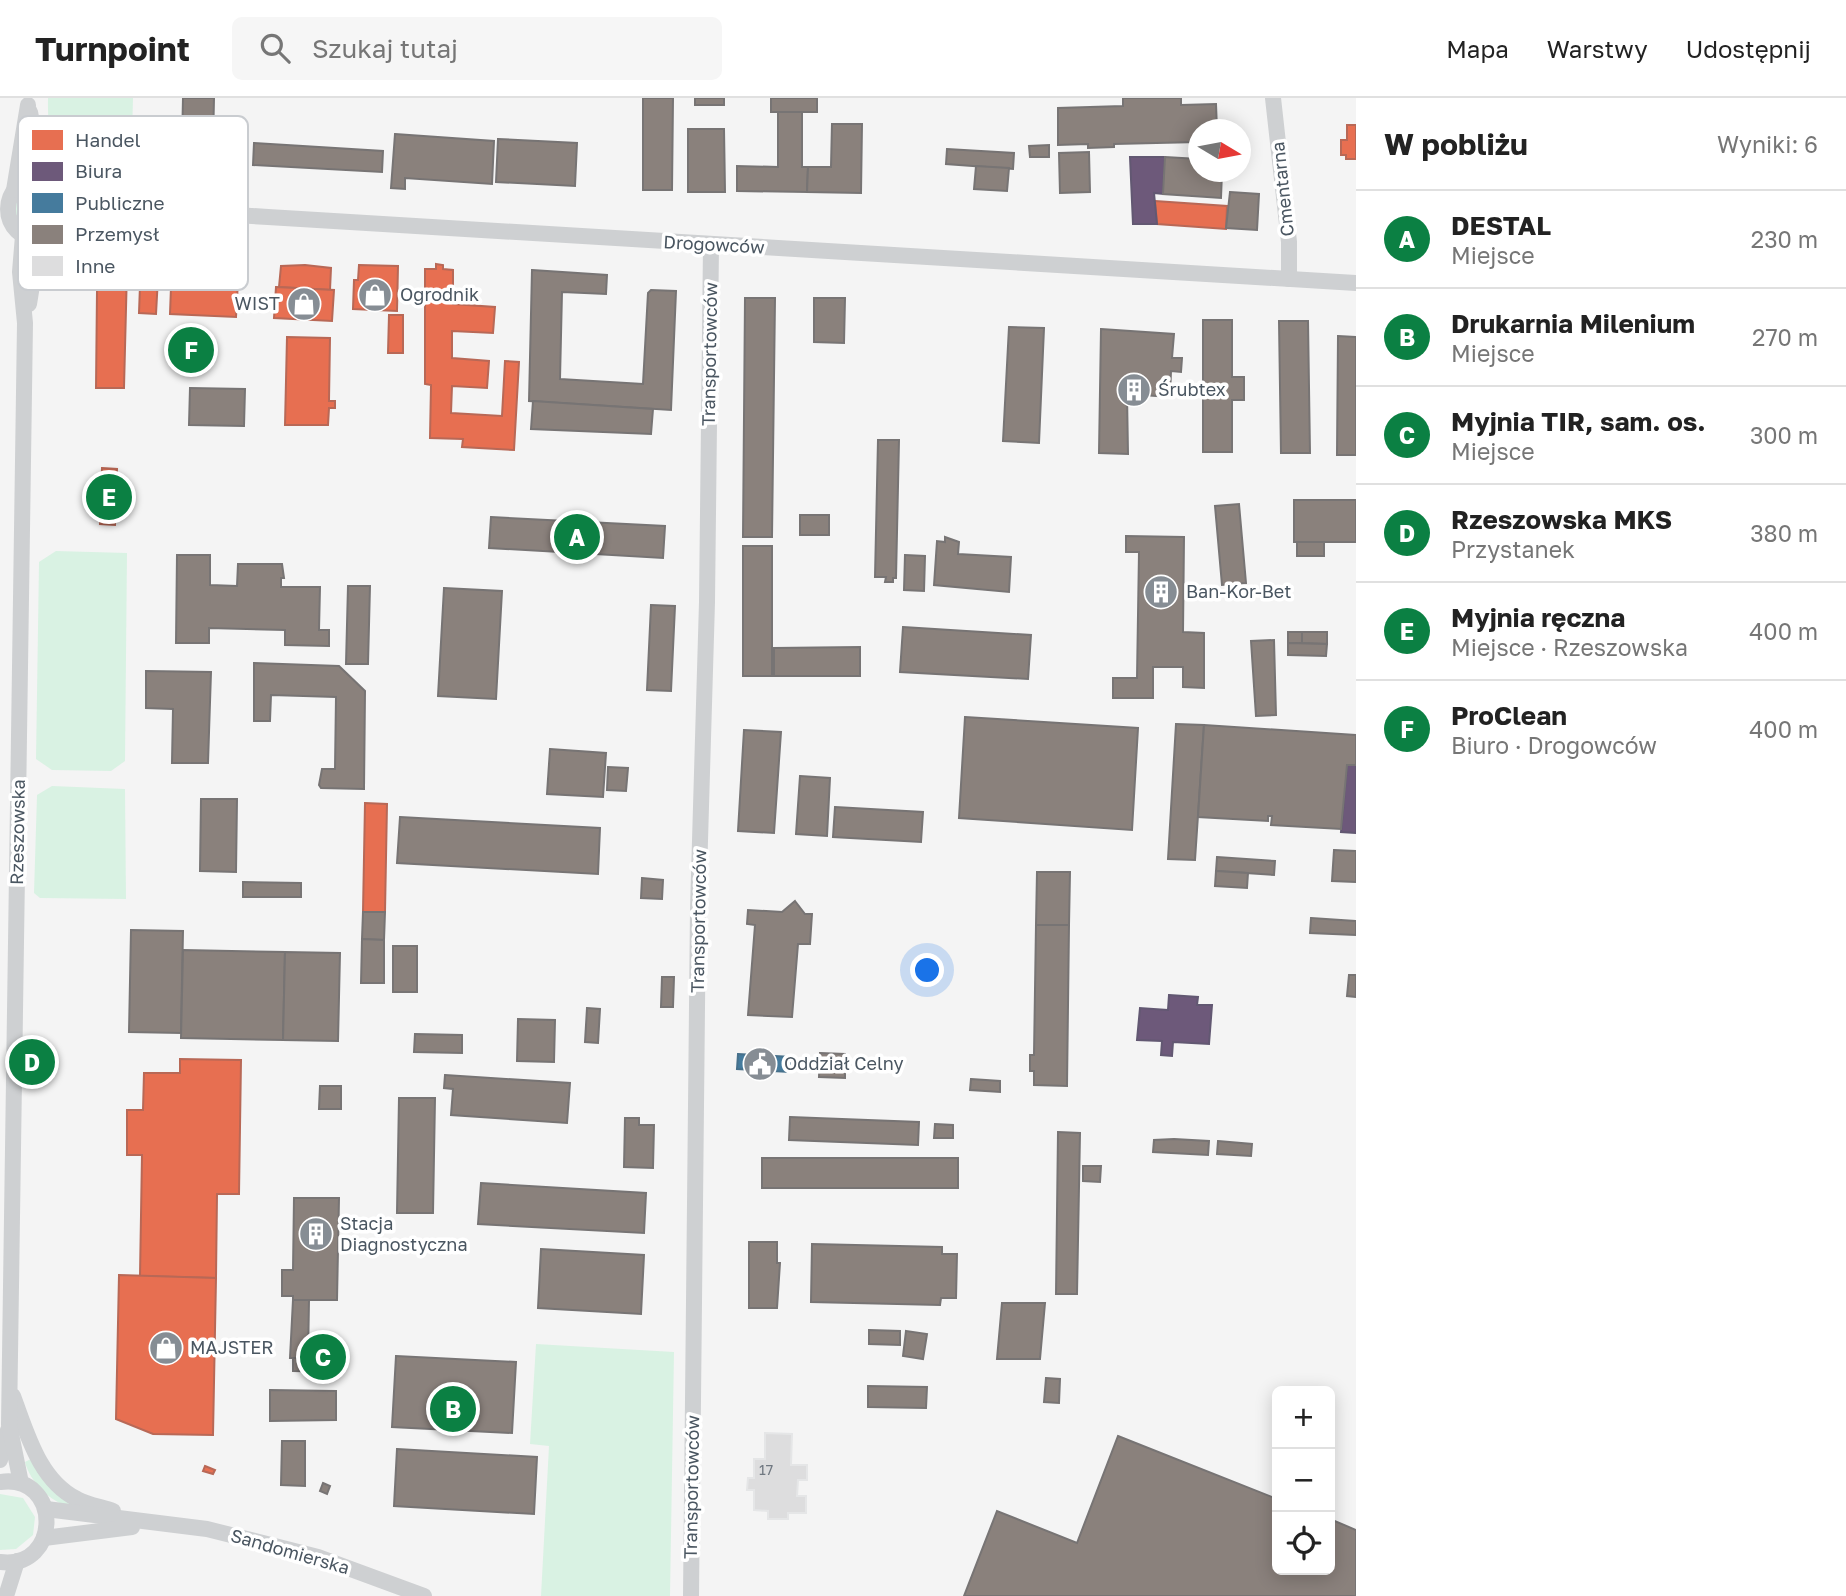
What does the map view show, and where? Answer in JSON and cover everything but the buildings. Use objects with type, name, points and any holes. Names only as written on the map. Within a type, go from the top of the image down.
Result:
[{"type":"street","name":"Cmentarna","points":[[1273,98],[1289,242],[1289,279]]},
{"type":"street","points":[[18,165],[14,190],[9,198],[8,214],[11,224],[18,231]]},
{"type":"street","points":[[14,190],[18,187]]},
{"type":"street","name":"Drogowców","points":[[248,216],[1356,284]]},
{"type":"street","name":"Transportowców","points":[[691,1596],[698,909],[706,615],[711,245]]},
{"type":"street","name":"Rzeszowska","points":[[0,1460],[9,1424],[10,1388],[25,323],[22,290]]},
{"type":"street","name":"Rzeszowska","points":[[25,323],[31,290]]},
{"type":"street","points":[[10,1388],[31,1446],[48,1474],[76,1499],[152,1524]]},
{"type":"street","name":"Rzeszowska","points":[[9,1424],[21,1483]]},
{"type":"street","points":[[0,1482],[21,1483],[40,1498],[46,1509],[44,1538],[29,1556],[17,1561],[0,1562]]},
{"type":"street","points":[[46,1509],[152,1524]]},
{"type":"street","points":[[44,1538],[152,1524]]},
{"type":"street","name":"Sandomierska","points":[[152,1524],[207,1529],[318,1557],[424,1596]]},
{"type":"street","points":[[6,1596],[17,1561]]},
{"type":"green space","points":[[48,98],[133,98],[133,116],[48,116]]},
{"type":"green space","points":[[18,197],[18,223],[14,210]]},
{"type":"green space","points":[[56,551],[127,553],[125,761],[111,771],[52,770],[36,759],[39,562]]},
{"type":"green space","points":[[52,786],[125,789],[126,899],[40,898],[34,893],[37,795]]},
{"type":"green space","points":[[536,1344],[674,1352],[670,1596],[541,1596],[549,1446],[530,1444]]},
{"type":"green space","points":[[31,1459],[69,1499],[69,1507],[42,1490],[31,1477],[25,1462]]},
{"type":"green space","points":[[0,1494],[23,1498],[35,1517],[33,1535],[16,1549],[0,1550]]},
{"type":"place","name":"Ogrodnik","points":[[375,295]]},
{"type":"place","name":"WIST","points":[[304,304]]},
{"type":"place","name":"ProClean","points":[[191,350]]},
{"type":"place","name":"Śrubtex","points":[[1134,390]]},
{"type":"place","name":"Myjnia ręczna","points":[[109,497]]},
{"type":"place","name":"DESTAL","points":[[577,537]]},
{"type":"place","name":"Ban-Kor-Bet","points":[[1161,592]]},
{"type":"place","name":"Rzeszowska MKS","points":[[32,1062]]},
{"type":"place","name":"Oddział Celny","points":[[760,1064]]},
{"type":"place","name":"Stacja Diagnostyczna","points":[[316,1234]]},
{"type":"place","name":"MAJSTER","points":[[166,1348]]},
{"type":"place","name":"Myjnia TIR, sam. os.","points":[[323,1357]]},
{"type":"place","name":"Drukarnia Milenium","points":[[453,1409]]}]
